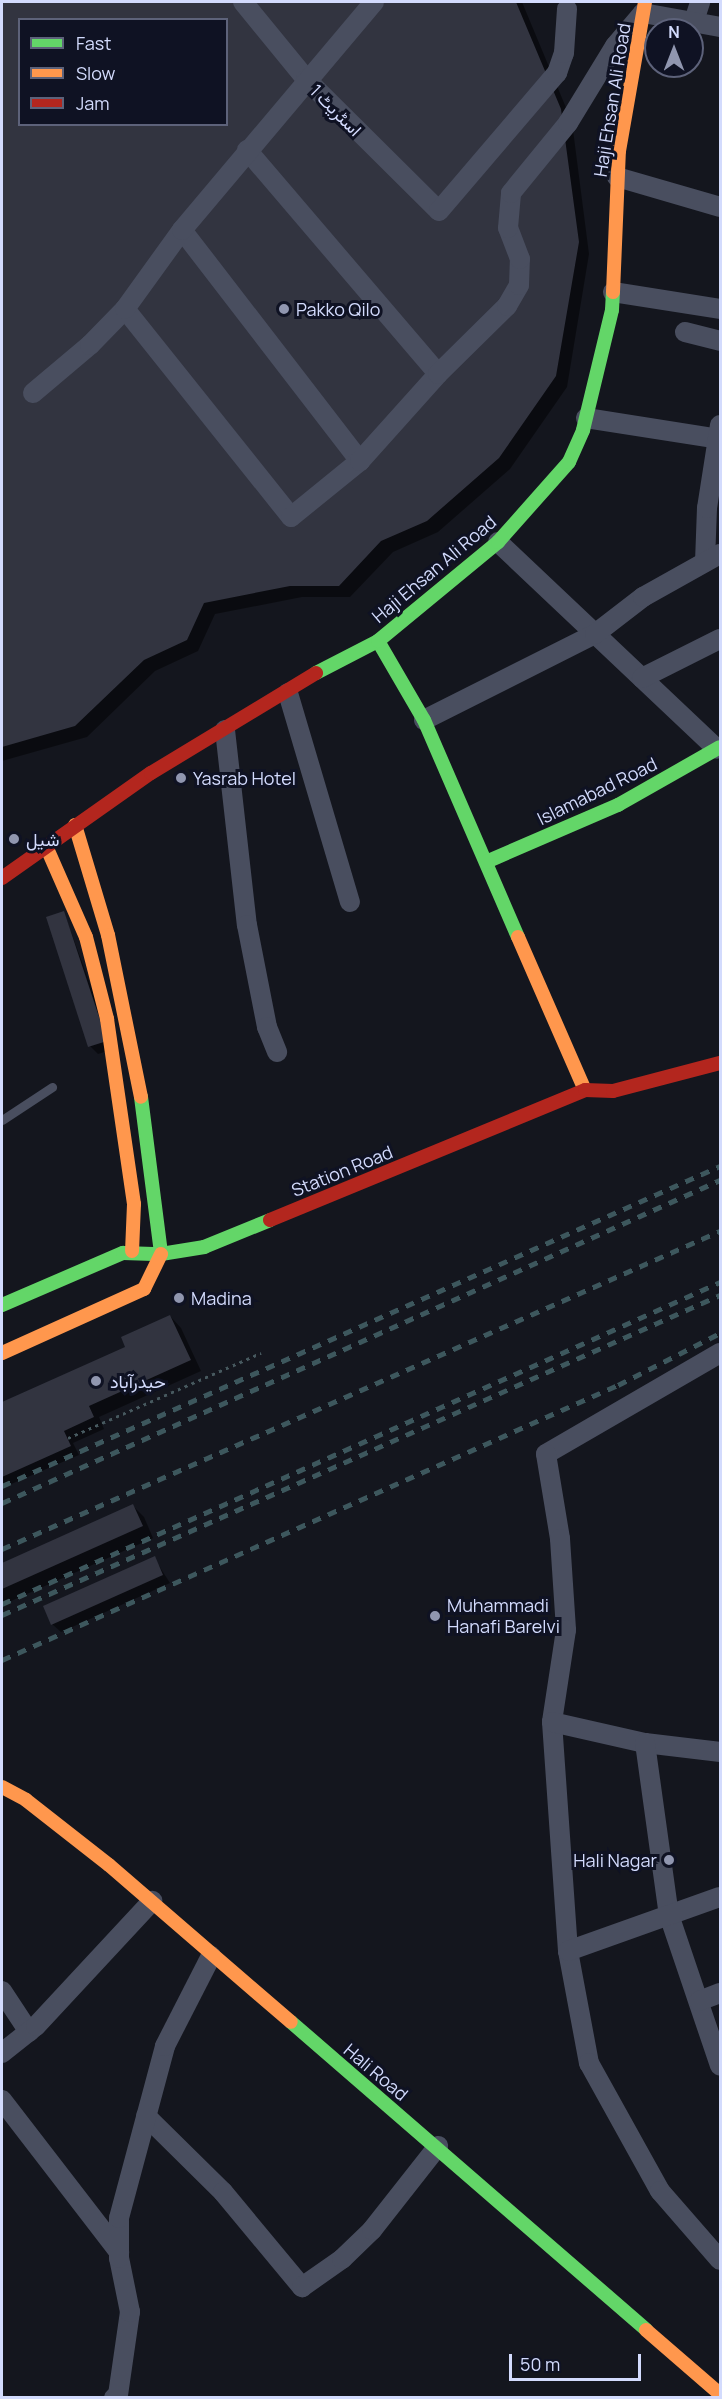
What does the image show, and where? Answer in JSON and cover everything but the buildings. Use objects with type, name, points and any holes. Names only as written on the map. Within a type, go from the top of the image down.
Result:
[{"type":"street","name":"اسٹریٹ 1","points":[[243,2],[306,79],[439,211],[557,73],[564,53],[567,9]]},
{"type":"street","points":[[695,18],[700,2]]},
{"type":"street","points":[[33,393],[90,345],[125,309],[182,230],[306,79],[361,6]]},
{"type":"street","points":[[125,309],[288,518],[360,461],[438,374],[507,306],[519,285],[520,259],[508,228],[511,193],[568,123],[615,46],[644,7],[683,18]]},
{"type":"street","name":"Haji Ehsan Ali Road","points":[[2,878],[151,773],[288,693],[328,666],[378,641],[498,542],[569,462],[586,418],[614,292],[617,177],[644,7]]},
{"type":"street","points":[[704,23],[720,27]]},
{"type":"street","points":[[247,150],[438,374]]},
{"type":"street","points":[[617,177],[720,207]]},
{"type":"street","points":[[182,230],[360,461]]},
{"type":"street","points":[[614,292],[720,309]]},
{"type":"street","points":[[685,332],[720,341]]},
{"type":"street","points":[[424,720],[595,634],[643,597],[713,558],[707,508],[720,434],[586,418]]},
{"type":"street","points":[[498,542],[719,748]]},
{"type":"street","points":[[642,678],[720,639]]},
{"type":"street","points":[[378,641],[424,720],[585,1090]]},
{"type":"street","points":[[288,693],[350,902]]},
{"type":"street","points":[[225,730],[247,925],[267,1027],[277,1052]]},
{"type":"street","name":"Islamabad Road","points":[[486,862],[618,805],[719,748]]},
{"type":"street","points":[[2,1353],[144,1289],[162,1254],[153,1209],[138,1069],[108,935],[75,825]]},
{"type":"street","points":[[2,1305],[132,1251],[134,1204],[107,1019],[86,937],[46,846]]},
{"type":"street","name":"Station Road","points":[[132,1251],[162,1254],[204,1247],[585,1090],[613,1091],[720,1063]]},
{"type":"street","points":[[720,1353],[546,1454],[560,1539],[566,1630],[552,1722],[568,1951],[589,2063],[660,2191],[720,2260]]},
{"type":"street","points":[[552,1722],[645,1743],[720,1752]]},
{"type":"street","points":[[645,1743],[669,1915],[720,2066]]},
{"type":"street","name":"Hali Road","points":[[2,1787],[26,1800],[152,1901],[211,1956],[438,2146],[719,2390]]},
{"type":"street","points":[[568,1951],[720,1897]]},
{"type":"street","points":[[2,2053],[29,2032],[152,1901]]},
{"type":"street","points":[[117,2397],[130,2312],[118,2252],[118,2218],[165,2046],[211,1956]]},
{"type":"street","points":[[2,1991],[29,2032]]},
{"type":"street","points":[[699,2001],[720,1993]]},
{"type":"street","points":[[2,2100],[118,2252]]},
{"type":"street","points":[[146,2116],[223,2192],[302,2287],[342,2259],[372,2230],[438,2146]]},
{"type":"lane","points":[[2,1120],[52,1087]]},
{"type":"path","points":[[68,1438],[261,1353]]},
{"type":"railway","points":[[2,1486],[720,1166]]},
{"type":"railway","points":[[2,1503],[720,1180]]},
{"type":"railway","points":[[2,1549],[720,1231]]},
{"type":"railway","points":[[2,1604],[720,1282]]},
{"type":"railway","points":[[2,1615],[720,1295]]},
{"type":"railway","points":[[2,1660],[618,1385],[720,1333]]},
{"type":"traffic: fast","points":[[316,673],[378,641],[498,542],[569,462],[583,430],[612,310],[613,292]]},
{"type":"traffic: fast","points":[[378,641],[424,720],[518,937]]},
{"type":"traffic: fast","points":[[486,862],[618,805],[720,747]]},
{"type":"traffic: fast","points":[[141,1097],[161,1254]]},
{"type":"traffic: fast","points":[[2,1305],[123,1253],[161,1254],[204,1247],[270,1220]]},
{"type":"traffic: fast","points":[[291,2022],[646,2330]]},
{"type":"traffic: slow","points":[[613,292],[619,151],[645,2]]},
{"type":"traffic: slow","points":[[75,825],[108,935],[141,1097]]},
{"type":"traffic: slow","points":[[46,846],[86,937],[107,1019],[134,1204],[132,1251]]},
{"type":"traffic: slow","points":[[518,937],[585,1090]]},
{"type":"traffic: slow","points":[[2,1353],[144,1289],[161,1254]]},
{"type":"traffic: slow","points":[[2,1787],[26,1800],[109,1865],[291,2022]]},
{"type":"traffic: slow","points":[[646,2330],[720,2394]]},
{"type":"traffic: jam","points":[[2,878],[151,773],[316,673]]},
{"type":"traffic: jam","points":[[270,1220],[585,1090],[613,1091],[720,1063]]},
{"type":"place","name":"Pakko Qilo","points":[[284,309]]},
{"type":"place","name":"Yasrab Hotel","points":[[181,778]]},
{"type":"place","name":"شیل","points":[[14,839]]},
{"type":"place","name":"Madina","points":[[179,1298]]},
{"type":"place","name":"حیدرآباد","points":[[96,1381]]},
{"type":"place","name":"Muhammadi Hanafi Barelvi","points":[[435,1616]]},
{"type":"place","name":"Hali Nagar","points":[[669,1860]]}]
